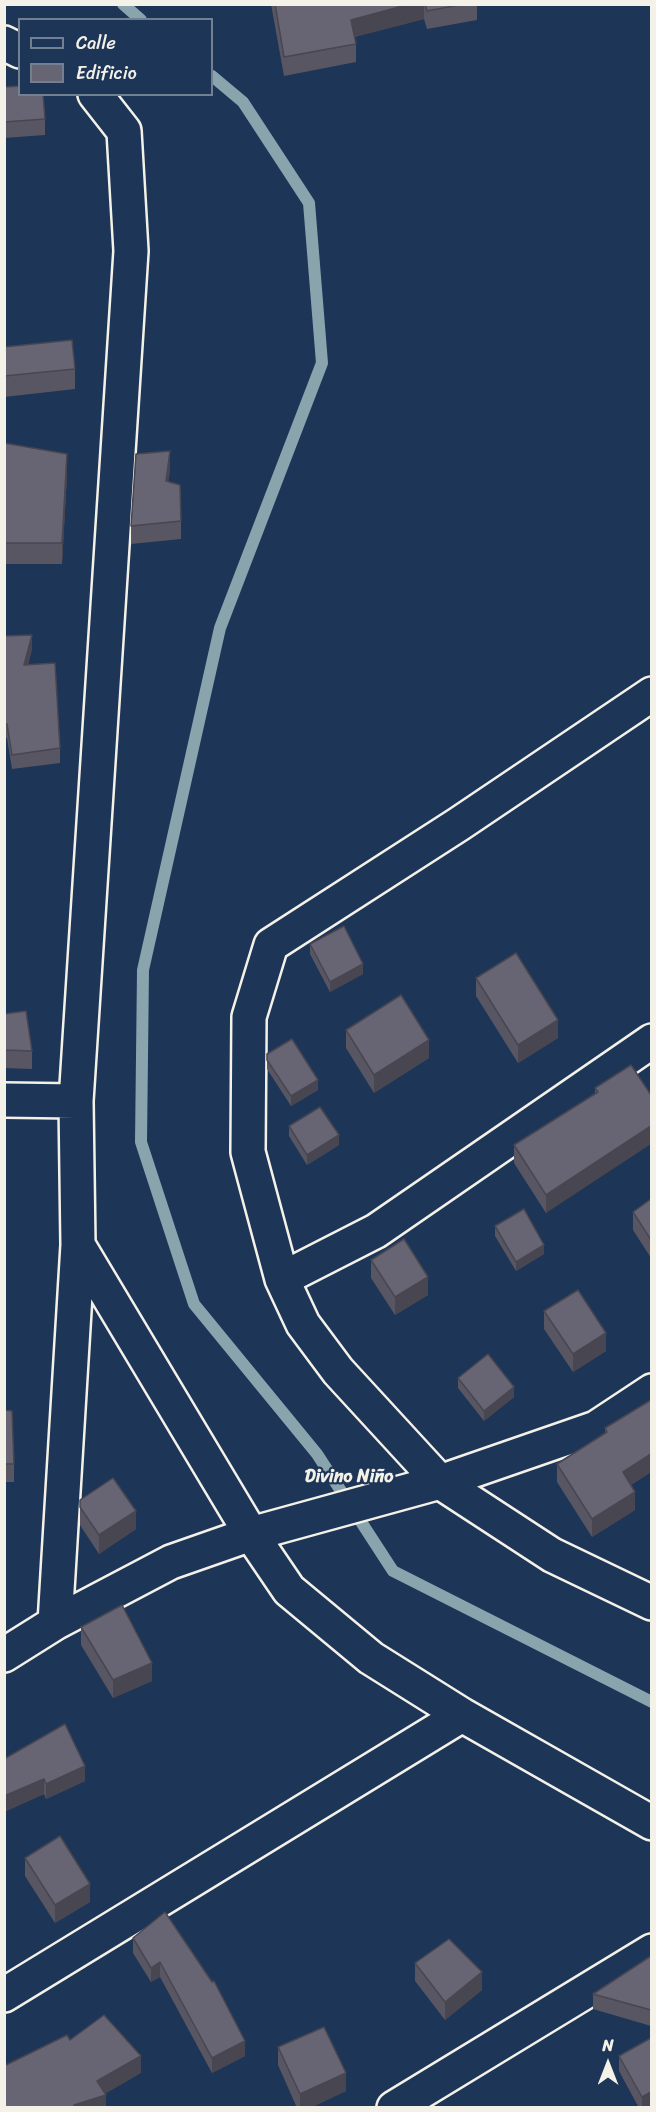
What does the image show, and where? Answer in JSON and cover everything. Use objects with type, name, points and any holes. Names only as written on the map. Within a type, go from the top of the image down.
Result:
[{"type":"street","points":[[4,43],[18,50]]},
{"type":"street","points":[[55,1623],[78,1245],[76,1101],[131,251],[124,132],[97,96]]},
{"type":"street","points":[[651,694],[459,824],[271,945],[249,1017],[248,1152],[282,1279],[303,1324],[338,1371],[440,1482],[552,1556],[651,1603]]},
{"type":"street","points":[[282,1279],[376,1231],[651,1041]]},
{"type":"street","points":[[4,1100],[76,1101]]},
{"type":"street","points":[[78,1245],[251,1534],[289,1590],[370,1658],[462,1715],[651,1823]]},
{"type":"street","points":[[4,1655],[55,1623],[171,1562],[251,1534],[440,1482],[596,1428],[651,1391]]},
{"type":"street","points":[[4,1995],[462,1715]]},
{"type":"street","points":[[394,2108],[651,1952]]},
{"type":"building","points":[[275,4],[410,4],[351,20],[356,44],[284,57]]},
{"type":"building","points":[[425,4],[464,4],[427,11]]},
{"type":"building","points":[[18,86],[18,96],[43,96],[45,119],[4,122],[4,87]]},
{"type":"building","points":[[72,340],[75,369],[4,376],[4,347]]},
{"type":"building","points":[[4,443],[67,454],[62,543],[4,543]]},
{"type":"building","points":[[170,451],[166,481],[180,485],[181,521],[131,526],[136,454]]},
{"type":"building","points":[[32,635],[24,665],[55,663],[60,748],[12,755],[7,724],[4,724],[4,636]]},
{"type":"building","points":[[344,926],[363,964],[330,982],[310,944]]},
{"type":"building","points":[[516,953],[558,1020],[518,1045],[476,978]]},
{"type":"building","points":[[401,995],[429,1040],[374,1075],[346,1030]]},
{"type":"building","points":[[26,1011],[32,1051],[4,1050],[4,1014]]},
{"type":"building","points":[[292,1039],[318,1080],[291,1096],[267,1060],[267,1054]]},
{"type":"building","points":[[631,1065],[651,1095],[651,1126],[546,1195],[514,1145],[598,1092],[595,1088]]},
{"type":"building","points":[[320,1107],[339,1135],[307,1155],[289,1126]]},
{"type":"building","points":[[651,1199],[651,1240],[633,1212]]},
{"type":"building","points":[[524,1209],[544,1245],[516,1262],[495,1226]]},
{"type":"building","points":[[404,1239],[428,1277],[395,1297],[371,1260]]},
{"type":"building","points":[[578,1290],[606,1333],[573,1354],[544,1311]]},
{"type":"building","points":[[488,1354],[514,1387],[484,1411],[458,1378]]},
{"type":"building","points":[[651,1400],[651,1454],[623,1472],[635,1492],[592,1519],[557,1464],[607,1432],[605,1428]]},
{"type":"building","points":[[4,1410],[12,1411],[14,1464],[4,1464]]},
{"type":"building","points":[[113,1478],[136,1511],[99,1535],[80,1507],[80,1500]]},
{"type":"building","points":[[122,1605],[152,1663],[113,1680],[81,1627]]},
{"type":"building","points":[[65,1724],[85,1766],[46,1784],[44,1779],[4,1796],[4,1759]]},
{"type":"building","points":[[60,1836],[90,1884],[55,1905],[25,1858]]},
{"type":"building","points":[[165,1912],[212,1982],[214,1981],[245,2041],[212,2058],[160,1962],[151,1968],[133,1938]]},
{"type":"building","points":[[449,1939],[482,1972],[445,2002],[415,1963]]},
{"type":"building","points":[[651,1956],[651,2010],[593,1994]]},
{"type":"building","points":[[104,2015],[141,2056],[97,2081],[106,2095],[74,2105],[76,2108],[4,2108],[4,2066],[67,2035],[70,2040]]},
{"type":"building","points":[[324,2027],[346,2073],[300,2094],[278,2047]]},
{"type":"building","points":[[651,2038],[651,2092],[642,2097],[619,2056]]},
{"type":"waterway","points":[[123,4],[139,18]]},
{"type":"waterway","points":[[213,77],[243,102],[309,203],[322,363],[220,628],[143,970],[141,1142],[194,1304],[317,1454],[393,1571],[652,1702]]},
{"type":"district","name":"Divino Niño","points":[[349,1477]]}]
